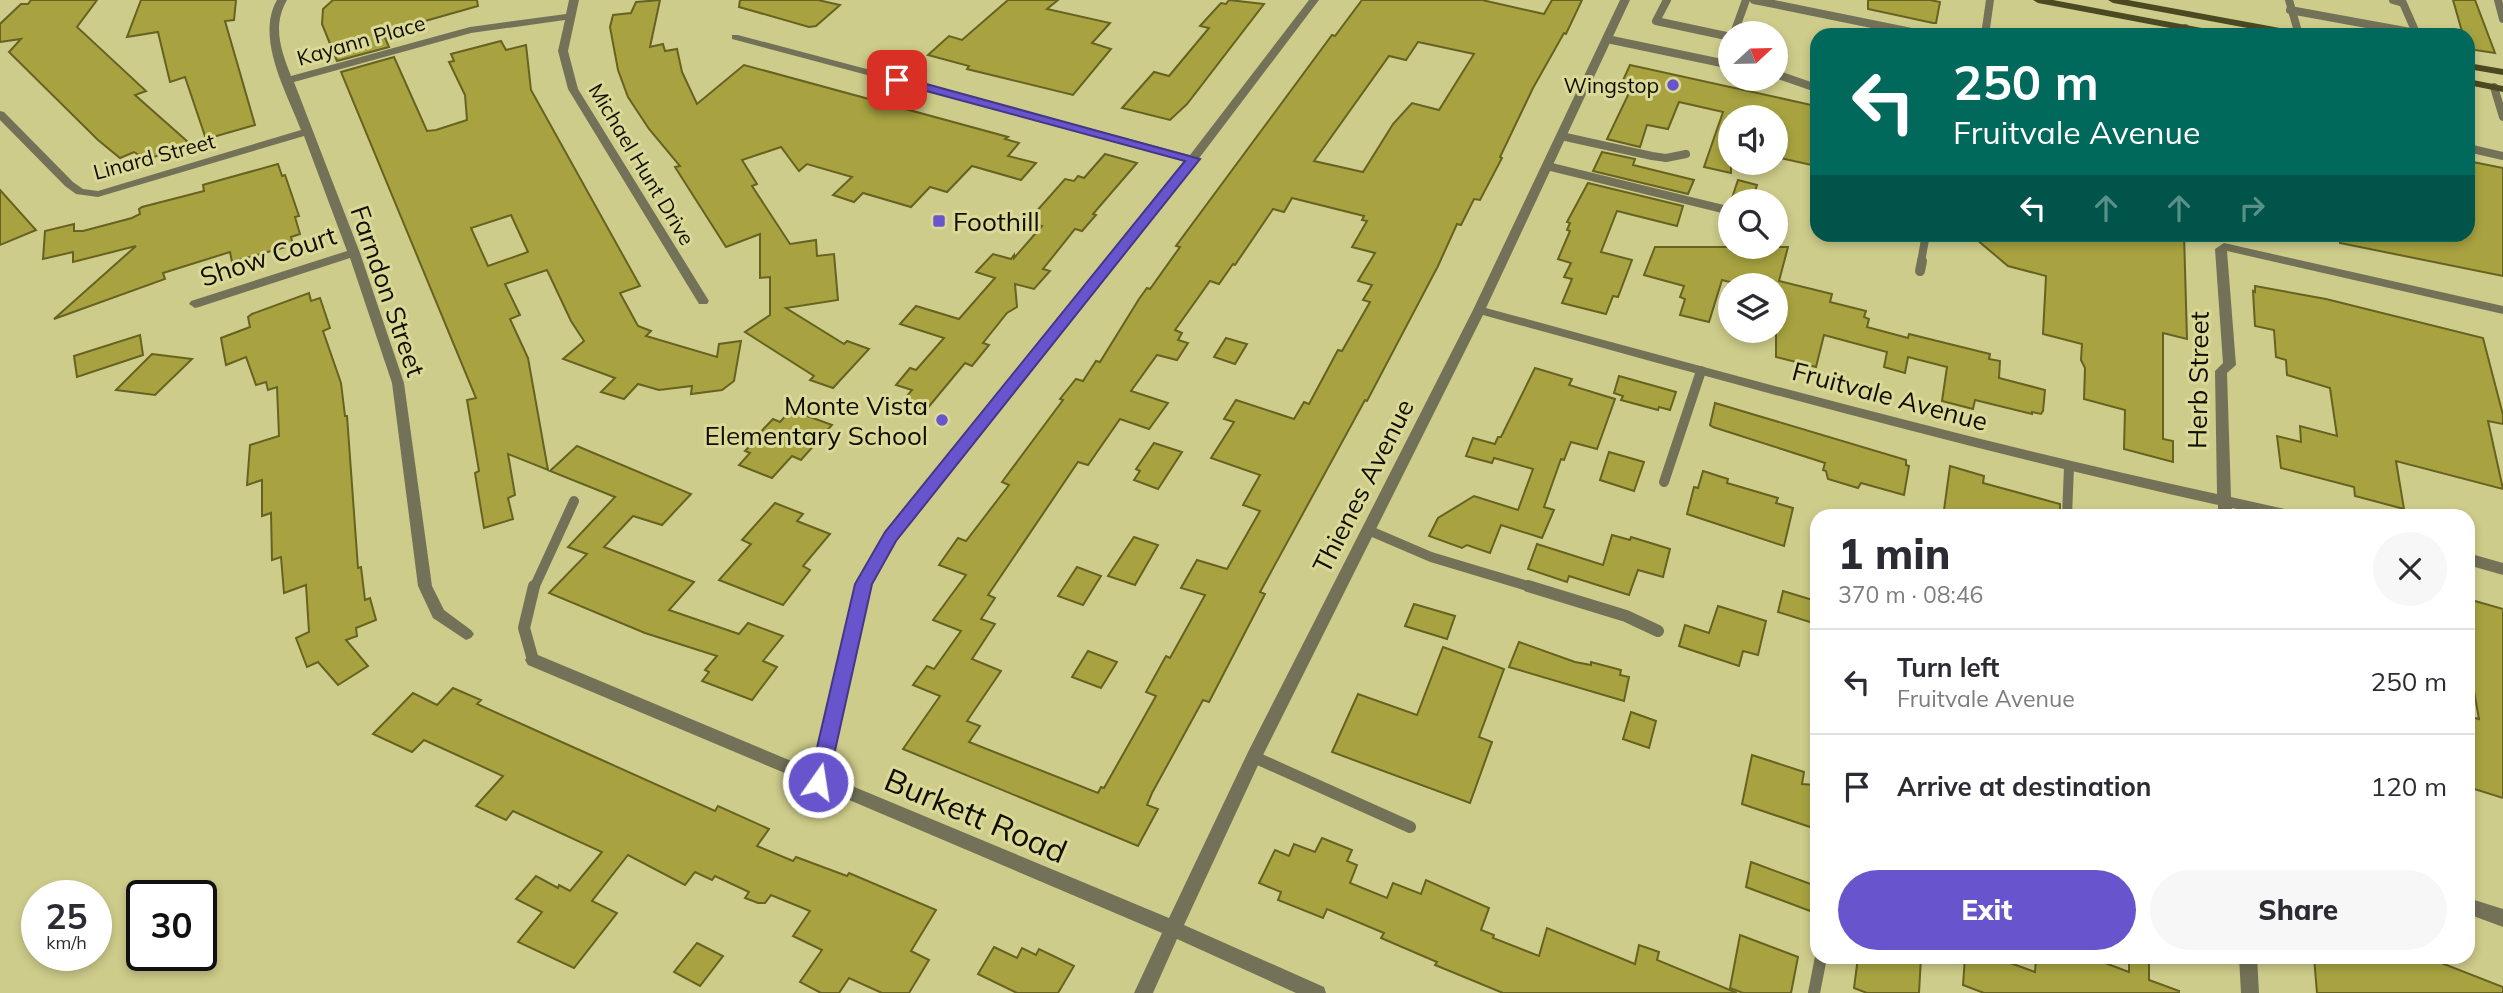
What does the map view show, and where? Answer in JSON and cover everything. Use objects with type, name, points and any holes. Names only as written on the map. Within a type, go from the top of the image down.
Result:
[{"type":"main road","points":[[2038,0],[2171,28]]},
{"type":"main road","points":[[2113,0],[2263,28]]},
{"type":"main road","points":[[2475,67],[2503,72]]},
{"type":"main road","points":[[2475,83],[2498,88]]},
{"type":"street","name":"Farndon Street","points":[[282,0],[276,9],[273,25],[275,47],[354,253],[398,383],[425,586],[438,614],[466,634]]},
{"type":"street","name":"Michael Hunt Drive","points":[[574,0],[563,51],[573,89],[703,301]]},
{"type":"street","name":"Thienes Avenue","points":[[1143,993],[1254,757],[1479,310],[1625,0]]},
{"type":"street","points":[[818,782],[863,584],[890,536],[1193,159],[1308,1]]},
{"type":"street","name":"Kayann Place","points":[[289,80],[470,30],[503,23],[569,17]]},
{"type":"street","points":[[736,37],[1193,159]]},
{"type":"street","name":"Linard Street","points":[[0,114],[69,184],[80,192],[98,194],[306,132]]},
{"type":"street","name":"Herb Street","points":[[2225,509],[2221,372],[2230,365],[2221,249],[2224,247],[2503,310]]},
{"type":"street","name":"Show Court","points":[[195,304],[354,253]]},
{"type":"street","name":"Fruitvale Avenue","points":[[1479,310],[2069,467],[2261,509]]},
{"type":"street","points":[[2475,561],[2503,569]]},
{"type":"street","name":"Burkett Road","points":[[533,660],[818,782],[1174,929],[1318,993]]},
{"type":"street","points":[[2475,908],[2503,918]]},
{"type":"street","points":[[2248,964],[2250,993]]},
{"type":"lane","points":[[1667,0],[1656,21],[1718,34]]},
{"type":"lane","points":[[1738,21],[1746,0]]},
{"type":"lane","points":[[1754,0],[1892,28]]},
{"type":"lane","points":[[1986,28],[1990,0]]},
{"type":"lane","points":[[2289,0],[2297,28]]},
{"type":"lane","points":[[2393,0],[2403,3],[2413,28]]},
{"type":"lane","points":[[2498,0],[2503,19]]},
{"type":"lane","points":[[2290,10],[2384,28]]},
{"type":"lane","points":[[1607,39],[1718,62]]},
{"type":"lane","points":[[1788,78],[1810,86]]},
{"type":"lane","points":[[2498,88],[2503,117]]},
{"type":"lane","points":[[1561,136],[1665,158],[1686,154]]},
{"type":"lane","points":[[2475,150],[2503,156]]},
{"type":"lane","points":[[1547,166],[1718,208]]},
{"type":"lane","points":[[1920,271],[1925,242]]},
{"type":"lane","points":[[1664,482],[1701,371]]},
{"type":"lane","points":[[2067,509],[2069,467]]},
{"type":"lane","points":[[533,660],[525,639],[525,623],[532,597],[574,501]]},
{"type":"lane","points":[[1367,530],[1431,557],[1614,612],[1658,631]]},
{"type":"lane","points":[[1254,757],[1410,827]]},
{"type":"lane","points":[[1814,993],[1820,964]]},
{"type":"building","points":[[31,0],[97,0],[77,27],[146,91],[135,95],[188,142],[147,160],[134,152],[120,158],[98,140],[9,52],[21,39],[0,42],[0,24],[21,4],[28,4]]},
{"type":"building","points":[[141,0],[236,0],[234,20],[225,21],[255,125],[206,139],[185,77],[170,82],[158,32],[127,37]]},
{"type":"building","points":[[333,0],[477,0],[478,6],[383,33],[389,47],[337,61],[322,24],[323,9]]},
{"type":"building","points":[[660,0],[650,47],[663,44],[665,51],[677,49],[682,72],[697,104],[744,65],[1008,137],[1005,139],[1019,143],[1008,156],[1036,163],[1021,180],[972,166],[947,192],[930,187],[911,207],[863,193],[854,202],[833,195],[852,177],[807,164],[799,171],[781,147],[742,160],[757,184],[752,186],[790,244],[816,240],[817,256],[834,254],[838,300],[786,308],[844,344],[847,341],[869,349],[833,388],[810,380],[814,376],[745,332],[770,315],[770,277],[760,278],[760,234],[726,247],[675,167],[680,166],[649,129],[628,97],[618,70],[610,27],[613,15],[631,13],[636,2]]},
{"type":"building","points":[[740,0],[818,0],[840,5],[816,26],[809,27],[739,7]]},
{"type":"building","points":[[1008,0],[1058,0],[1047,9],[1110,23],[1092,43],[1111,49],[1073,95],[967,69],[969,66],[928,55],[949,36],[962,40]]},
{"type":"building","points":[[1229,0],[1264,4],[1187,104],[1170,120],[1122,108],[1154,72],[1169,76],[1209,28],[1200,26],[1221,3],[1226,4]]},
{"type":"building","points":[[1362,0],[1482,0],[1544,14],[1552,0],[1582,0],[1566,34],[1564,33],[1533,88],[1480,200],[1474,199],[1461,225],[1457,224],[1438,266],[1367,401],[1365,400],[1260,592],[1265,594],[1209,702],[1203,700],[1152,793],[1147,805],[1158,809],[1138,846],[903,749],[940,696],[913,685],[927,666],[934,669],[961,631],[933,620],[966,575],[939,565],[958,538],[966,541],[1009,485],[1002,482],[1063,400],[1060,399],[1076,379],[1083,381],[1096,361],[1100,362],[1139,299],[1147,288],[1150,289],[1180,247],[1176,246],[1332,35],[1335,36]],"holes":[[[1418,42],[1474,54],[1439,110],[1412,103],[1393,124],[1363,172],[1314,161],[1389,56],[1406,60]],[[1292,198],[1364,216],[1362,220],[1367,221],[1352,247],[1375,253],[1358,281],[1372,285],[1363,300],[1370,302],[1342,351],[1338,350],[1309,404],[1304,402],[1294,419],[1236,400],[1224,419],[1234,422],[1211,458],[1260,475],[1243,505],[1260,511],[1227,569],[1197,560],[1181,588],[1205,595],[1170,658],[1166,656],[1146,692],[1156,696],[1104,788],[1101,787],[1098,793],[969,742],[980,726],[967,721],[1001,671],[972,659],[995,624],[981,619],[995,598],[988,595],[1078,462],[1088,465],[1120,419],[1149,429],[1168,403],[1131,391],[1157,355],[1177,360],[1188,343],[1178,340],[1182,333],[1175,330],[1210,281],[1219,284],[1233,264],[1235,265],[1273,209],[1284,212]]]},
{"type":"building","points":[[1868,0],[1940,2],[1936,23],[1933,23],[1868,9]]},
{"type":"building","points":[[2453,0],[2475,0],[2495,53],[2475,50],[2475,28],[2461,28]]},
{"type":"building","points":[[501,41],[506,50],[526,45],[531,90],[640,286],[620,293],[638,326],[651,331],[646,336],[717,357],[719,344],[741,341],[734,381],[722,390],[691,394],[692,386],[659,390],[638,384],[624,399],[601,392],[615,378],[563,359],[584,341],[571,321],[547,270],[505,284],[520,315],[510,319],[528,358],[548,470],[508,454],[515,495],[508,498],[513,519],[484,528],[475,473],[479,471],[467,400],[476,398],[341,72],[394,57],[427,131],[436,130],[467,120],[465,95],[449,62],[454,61],[451,54]],"holes":[[[511,215],[528,252],[488,266],[471,228]]]},
{"type":"building","points":[[1630,65],[1718,84],[1718,91],[1748,91],[1810,105],[1810,165],[1788,160],[1788,105],[1718,105],[1718,111],[1679,102],[1668,129],[1647,125],[1640,147],[1607,139],[1630,91],[1619,89]]},
{"type":"building","points":[[1718,126],[1718,170],[1704,167]]},
{"type":"building","points":[[1602,152],[1635,159],[1633,165],[1694,180],[1688,194],[1593,171]]},
{"type":"building","points":[[1105,154],[1137,163],[1093,214],[1096,215],[1082,231],[1075,229],[1043,269],[1050,271],[1034,289],[1015,284],[1017,307],[1007,313],[983,343],[989,345],[972,366],[965,363],[926,410],[902,402],[912,390],[896,385],[910,368],[916,370],[944,338],[900,324],[916,306],[959,319],[995,278],[976,272],[993,254],[1011,259],[1014,255],[1014,258],[1042,226],[1027,222],[1065,179],[1074,181],[1078,176],[1084,178]]},
{"type":"building","points":[[2475,162],[2503,168],[2503,276],[2340,243],[2475,242]]},
{"type":"building","points":[[278,164],[282,176],[285,175],[299,216],[295,217],[300,234],[291,237],[293,245],[232,262],[230,252],[163,273],[165,279],[54,319],[136,246],[73,262],[73,252],[43,259],[45,231],[74,224],[74,231],[83,231],[132,218],[140,214],[139,209],[142,207],[204,191],[203,185]]},
{"type":"building","points":[[1738,180],[1757,185],[1756,189],[1735,189]]},
{"type":"building","points":[[1588,183],[1683,206],[1677,226],[1617,211],[1601,252],[1632,260],[1618,297],[1613,296],[1606,314],[1562,303],[1572,279],[1564,277],[1571,263],[1558,259],[1570,231],[1567,230],[1570,223],[1567,222]]},
{"type":"building","points":[[0,190],[36,230],[0,245]]},
{"type":"building","points":[[1980,242],[2184,242],[2187,339],[2163,333],[2163,439],[2173,441],[2173,462],[2124,449],[2125,410],[2084,399],[2085,368],[2081,360],[2082,344],[2043,334],[2046,276],[2008,266]]},
{"type":"building","points":[[1655,247],[1718,247],[1718,259],[1785,259],[1781,273],[1718,273],[1718,293],[1709,322],[1680,315],[1685,299],[1680,297],[1684,286],[1644,275]]},
{"type":"building","points":[[1788,283],[1832,294],[1830,302],[1866,311],[1864,317],[1869,319],[1867,327],[1908,338],[1909,334],[1990,354],[1989,359],[2000,361],[1999,378],[2045,390],[2043,411],[2041,414],[2032,414],[1975,400],[1973,409],[1942,401],[1947,367],[1908,357],[1905,373],[1884,367],[1887,352],[1824,335],[1816,367],[1776,357],[1776,343],[1788,343]]},
{"type":"building","points":[[2255,286],[2326,299],[2483,338],[2503,415],[2503,424],[2488,421],[2503,489],[2396,461],[2404,509],[2355,496],[2354,487],[2281,468],[2277,436],[2301,442],[2300,426],[2337,436],[2330,388],[2287,375],[2286,360],[2276,357],[2274,330],[2255,326]]},
{"type":"building","points":[[309,293],[311,301],[320,298],[330,328],[323,331],[341,383],[347,416],[358,568],[361,567],[365,600],[370,598],[376,620],[356,628],[357,636],[346,640],[368,666],[338,685],[318,662],[307,667],[296,638],[309,632],[306,585],[284,593],[281,557],[272,560],[271,513],[262,516],[262,480],[247,485],[250,445],[279,436],[277,387],[268,390],[266,382],[256,385],[246,357],[226,365],[221,338],[250,327],[248,317],[252,314]]},
{"type":"building","points":[[140,335],[143,355],[77,377],[74,356]]},
{"type":"building","points":[[1226,338],[1247,344],[1235,364],[1214,357]]},
{"type":"building","points":[[152,354],[192,359],[155,395],[116,390]]},
{"type":"building","points":[[1535,368],[1572,379],[1569,385],[1615,399],[1597,449],[1571,442],[1564,460],[1561,459],[1544,507],[1554,510],[1542,538],[1501,525],[1490,553],[1467,545],[1462,548],[1429,536],[1438,518],[1474,496],[1518,510],[1533,469],[1494,458],[1492,463],[1466,456],[1473,438],[1495,444],[1498,437],[1501,437]]},
{"type":"building","points":[[1619,376],[1676,392],[1670,410],[1659,407],[1658,410],[1621,400],[1623,396],[1614,393]]},
{"type":"building","points":[[1715,403],[1906,460],[1906,465],[1909,466],[1904,495],[1861,483],[1858,488],[1828,479],[1826,471],[1823,470],[1825,463],[1713,427],[1710,425]]},
{"type":"building","points":[[791,410],[832,425],[801,460],[792,456],[772,478],[739,465],[750,453],[745,451],[755,441],[753,440],[773,419],[780,422]]},
{"type":"building","points":[[1154,443],[1182,452],[1158,489],[1134,480],[1140,471],[1136,469]]},
{"type":"building","points":[[577,446],[691,494],[662,525],[633,516],[604,547],[694,582],[669,610],[739,634],[748,623],[783,636],[763,661],[777,667],[752,700],[702,681],[709,672],[705,670],[717,656],[645,633],[549,593],[587,554],[568,547],[615,497],[550,471]]},
{"type":"building","points":[[1609,452],[1644,462],[1634,491],[1600,480]]},
{"type":"building","points":[[1950,466],[1984,476],[1983,483],[2060,504],[2060,509],[1944,509]]},
{"type":"building","points":[[1703,471],[1728,479],[1727,483],[1778,498],[1776,503],[1793,508],[1784,546],[1687,514],[1694,487],[1698,488]]},
{"type":"building","points":[[775,503],[803,514],[797,521],[830,534],[803,566],[810,570],[783,605],[719,580],[751,544],[742,540]]},
{"type":"building","points":[[1612,535],[1630,540],[1631,537],[1670,549],[1663,577],[1638,570],[1629,595],[1569,576],[1567,582],[1528,569],[1537,544],[1603,565]]},
{"type":"building","points":[[1134,537],[1158,545],[1135,585],[1108,576]]},
{"type":"building","points":[[1077,567],[1101,576],[1083,605],[1058,596]]},
{"type":"building","points":[[1783,591],[1810,599],[1810,622],[1778,612]]},
{"type":"building","points":[[2475,601],[2503,609],[2503,798],[2475,789],[2475,718],[2479,719],[2475,696]]},
{"type":"building","points":[[1414,604],[1455,616],[1447,639],[1405,626]]},
{"type":"building","points":[[1718,606],[1766,621],[1758,655],[1743,651],[1739,666],[1679,646],[1685,625],[1709,633]]},
{"type":"building","points":[[1519,642],[1575,662],[1591,665],[1591,662],[1621,670],[1620,675],[1629,677],[1624,701],[1509,667]]},
{"type":"building","points":[[1443,647],[1504,669],[1479,737],[1492,742],[1470,803],[1332,752],[1358,694],[1417,715]]},
{"type":"building","points":[[1088,651],[1117,662],[1101,688],[1072,677]]},
{"type":"building","points":[[453,688],[481,700],[477,704],[715,811],[718,806],[769,829],[757,846],[793,861],[796,857],[847,876],[849,873],[936,910],[911,951],[929,960],[909,993],[882,993],[849,978],[839,993],[821,993],[800,982],[822,950],[793,936],[810,911],[771,895],[765,903],[758,903],[745,898],[749,892],[715,876],[712,880],[695,872],[685,885],[628,855],[592,901],[617,913],[574,968],[518,942],[542,912],[516,899],[536,876],[570,891],[602,852],[513,811],[506,820],[476,806],[503,776],[424,740],[412,752],[373,734],[413,693],[437,705]]},
{"type":"building","points":[[1631,712],[1656,721],[1649,748],[1623,739]]},
{"type":"building","points":[[1752,755],[1804,772],[1802,784],[1810,785],[1810,827],[1742,804]]},
{"type":"building","points":[[1322,838],[1352,850],[1347,861],[1357,865],[1350,883],[1387,898],[1393,883],[1421,894],[1426,880],[1489,908],[1481,930],[1494,935],[1493,938],[1539,956],[1547,928],[1635,964],[1639,945],[1659,952],[1657,960],[1737,993],[1503,993],[1435,965],[1437,962],[1381,938],[1384,933],[1327,909],[1323,918],[1278,900],[1281,892],[1259,883],[1275,850],[1289,856],[1294,844],[1315,852]]},
{"type":"building","points":[[1751,862],[1810,884],[1810,911],[1746,887]]},
{"type":"building","points":[[1740,935],[1798,957],[1791,993],[1743,993],[1730,988]]},
{"type":"building","points":[[697,943],[723,956],[700,986],[674,972]]},
{"type":"building","points":[[994,947],[1017,958],[1022,948],[1036,955],[1039,949],[1074,966],[1058,993],[1017,993],[978,974]]},
{"type":"building","points":[[1857,964],[1921,964],[1919,993],[1867,993],[1854,988]]},
{"type":"building","points":[[1964,964],[2013,964],[2035,972],[2036,964],[2108,964],[2129,972],[2129,964],[2149,964],[2149,980],[2179,993],[1984,993],[1963,985]]},
{"type":"building","points":[[2315,964],[2444,964],[2503,987],[2503,993],[2317,993]]},
{"type":"place","name":"Wingstop","points":[[1673,85]]},
{"type":"place","name":"Foothill","points":[[939,221]]},
{"type":"place","name":"Monte Vista Elementary School","points":[[942,420]]},
{"type":"route","points":[[818,782],[863,584],[890,536],[1193,159],[897,80]]}]
